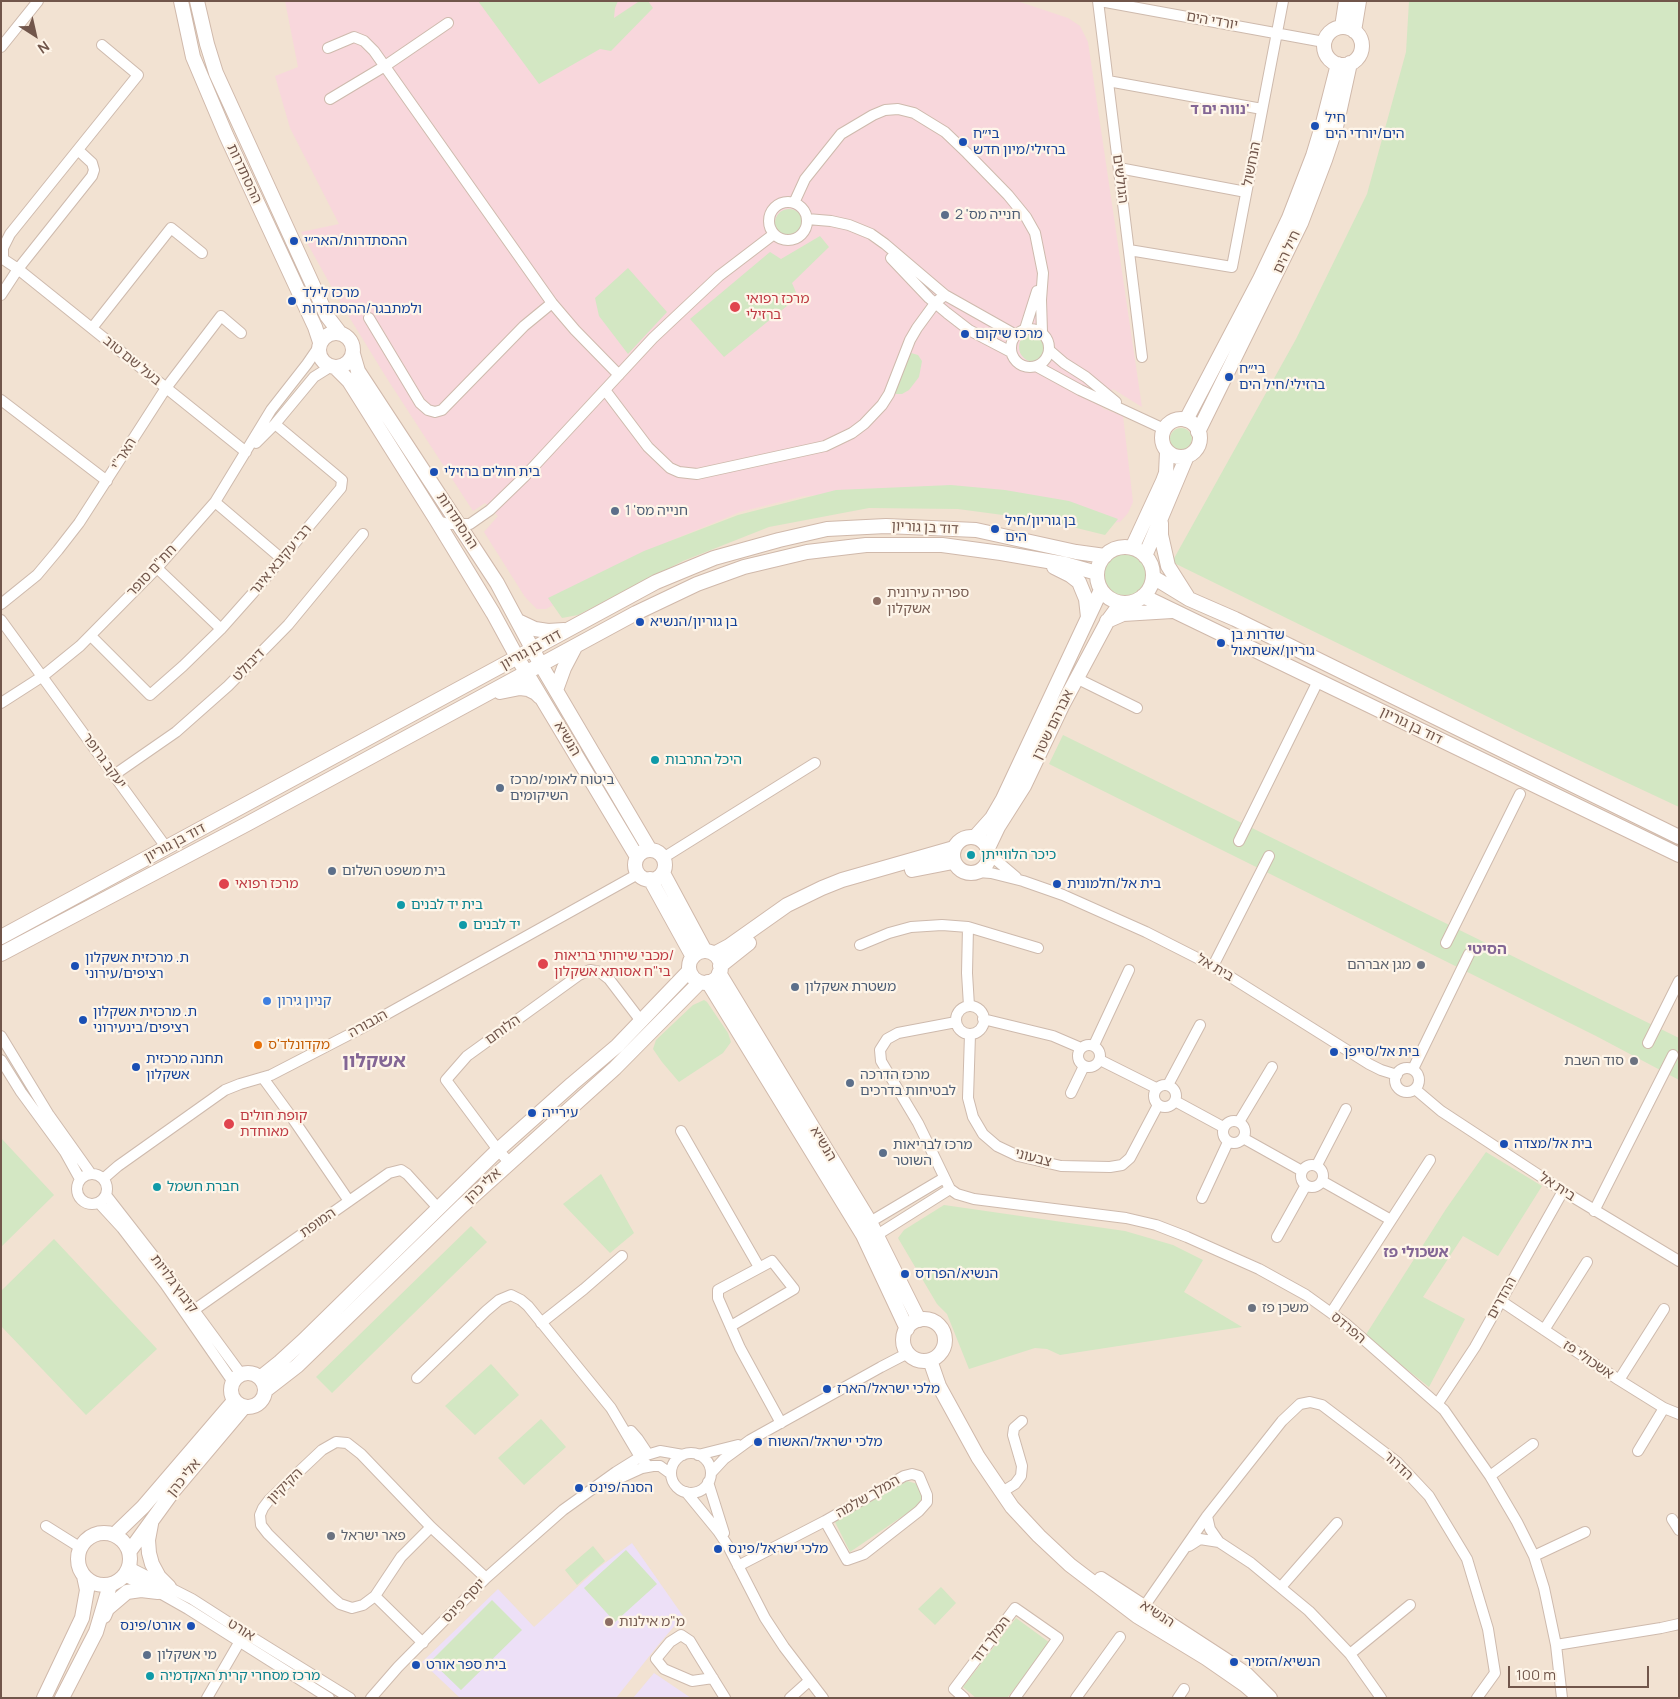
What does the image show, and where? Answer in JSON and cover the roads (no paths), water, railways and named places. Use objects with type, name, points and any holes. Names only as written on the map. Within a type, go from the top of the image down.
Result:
[{"type":"street","points":[[1,47],[38,1]]},
{"type":"street","name":"ההסתדרות","points":[[181,1],[193,57],[226,135],[315,327],[319,345]]},
{"type":"street","name":"ההסתדרות","points":[[197,1],[216,73],[327,316],[340,333]]},
{"type":"street","name":"יורדי הים","points":[[1099,1],[1324,42]]},
{"type":"street","name":"הגולשים","points":[[1099,1],[1142,357]]},
{"type":"street","name":"הנחשול","points":[[1129,250],[1232,267],[1283,1]]},
{"type":"street","points":[[1346,1],[1348,29]]},
{"type":"street","points":[[1348,29],[1359,1]]},
{"type":"street","points":[[330,99],[385,66],[448,23]]},
{"type":"street","points":[[1348,29],[1359,35],[1362,48],[1360,54],[1344,64],[1328,58],[1325,53],[1324,42],[1331,31],[1348,29]]},
{"type":"street","points":[[328,48],[354,38],[364,41],[385,66],[552,303],[575,330],[619,375]]},
{"type":"street","name":"בעל שם טוב","points":[[102,45],[138,75],[10,234],[3,248],[3,259],[246,452]]},
{"type":"street","name":"חיל הים","points":[[1186,420],[1255,288],[1289,218],[1313,156],[1344,64]]},
{"type":"street","name":"חיל הים","points":[[1198,432],[1212,400],[1272,285],[1304,215],[1336,127],[1344,64]]},
{"type":"street","points":[[1108,81],[1262,109]]},
{"type":"street","points":[[794,203],[805,179],[841,134],[884,110],[898,109],[914,113],[945,132],[1008,195],[1026,217],[1035,233],[1043,273],[1040,300],[1042,332]]},
{"type":"street","points":[[1,295],[18,269],[92,176],[94,170],[92,163],[78,150]]},
{"type":"street","points":[[1119,168],[1246,192]]},
{"type":"street","points":[[789,202],[794,203],[805,211],[808,220],[805,231],[796,239],[784,240],[774,234],[769,223],[772,212],[779,205],[789,202]]},
{"type":"street","points":[[808,220],[831,221],[849,225],[871,234],[945,295],[1016,335]]},
{"type":"street","points":[[831,221],[868,240],[886,254],[935,304],[969,330],[1011,352],[1018,363],[1030,367],[1036,366],[1045,360],[1049,350],[1048,340],[1042,332],[1031,328],[1025,329],[1012,340],[1011,352]]},
{"type":"street","points":[[92,328],[171,228],[202,253]]},
{"type":"street","points":[[437,521],[460,525],[470,524],[490,510],[524,477],[653,338],[719,276],[774,234]]},
{"type":"street","points":[[1025,329],[1043,273]]},
{"type":"street","points":[[605,390],[648,447],[670,468],[678,472],[697,474],[825,446],[846,436],[864,424],[882,405],[889,394],[910,340],[935,304],[945,295]]},
{"type":"street","points":[[369,318],[420,403],[428,410],[435,412],[442,410],[524,326],[552,303]]},
{"type":"street","name":"האר\"י","points":[[1,604],[36,575],[79,523],[166,388],[222,316],[241,332]]},
{"type":"street","points":[[340,333],[349,338],[352,343],[353,354],[345,365],[333,367],[321,360],[319,345],[328,334],[340,333]]},
{"type":"street","name":"חת\"ם סופר","points":[[1,703],[43,676],[91,636],[157,568],[215,502],[271,410],[307,364],[319,345]]},
{"type":"street","points":[[1049,350],[1064,363],[1086,377],[1126,411]]},
{"type":"street","name":"ההסתדרות","points":[[353,354],[358,371],[460,525],[518,621],[542,665]]},
{"type":"street","points":[[1036,366],[1080,390],[1164,429]]},
{"type":"street","name":"ההסתדרות","points":[[333,367],[349,381],[437,521],[526,672]]},
{"type":"street","name":"חת\"ם סופר","points":[[246,452],[275,424],[314,377],[333,367]]},
{"type":"street","points":[[1,400],[107,481]]},
{"type":"street","points":[[1132,548],[1166,473],[1167,452],[1162,441],[1164,429],[1176,420],[1191,422],[1198,432],[1199,443],[1196,449],[1187,456],[1146,556]]},
{"type":"street","name":"רבי עקיבא איגר","points":[[91,636],[150,695],[184,666],[221,629],[282,559],[341,488],[342,480],[275,424]]},
{"type":"street","points":[[1167,452],[1177,457],[1187,456]]},
{"type":"street","points":[[215,502],[282,559]]},
{"type":"street","points":[[1161,519],[1161,535],[1168,566],[1189,598]]},
{"type":"street","name":"דוד בן גוריון","points":[[1,937],[656,582],[714,558],[827,529],[886,526],[976,530],[1076,552],[1105,556]]},
{"type":"street","name":"דיבולט","points":[[114,775],[176,732],[228,686],[288,625],[363,534]]},
{"type":"street","name":"דוד בן גוריון","points":[[1,954],[247,824],[636,613],[697,584],[744,566],[807,552],[866,545],[942,545],[1065,564],[1097,573]]},
{"type":"street","points":[[1117,548],[1132,548],[1146,556],[1152,568],[1153,577],[1151,586],[1143,596],[1135,601],[1122,603],[1110,599],[1101,590],[1097,573],[1099,564],[1105,556],[1117,548]]},
{"type":"street","points":[[1038,560],[1070,575],[1079,582],[1086,599],[1088,619]]},
{"type":"street","points":[[157,568],[221,629]]},
{"type":"street","name":"דוד בן גוריון","points":[[1153,577],[1189,598],[1679,837]]},
{"type":"street","name":"אברהם שטרן","points":[[975,837],[992,818],[1003,799],[1101,590]]},
{"type":"street","name":"דוד בן גוריון","points":[[1143,596],[1679,855]]},
{"type":"street","name":"אברהם שטרן","points":[[988,851],[998,827],[1024,786],[1076,678],[1107,622],[1122,603]]},
{"type":"street","points":[[1107,622],[1123,614],[1172,611]]},
{"type":"street","name":"יעקב גרופר","points":[[1,620],[166,847]]},
{"type":"street","points":[[518,621],[548,631],[568,630]]},
{"type":"street","points":[[495,669],[504,656],[505,636]]},
{"type":"street","points":[[556,690],[564,668],[575,647]]},
{"type":"street","name":"הנשיא","points":[[542,665],[650,850]]},
{"type":"street","name":"הנשיא","points":[[526,672],[637,858]]},
{"type":"street","points":[[1076,678],[1137,708]]},
{"type":"street","points":[[1239,841],[1318,681]]},
{"type":"street","points":[[487,694],[520,688],[528,689],[536,693],[547,705]]},
{"type":"street","points":[[663,858],[815,763]]},
{"type":"street","points":[[1446,943],[1520,794]]},
{"type":"street","points":[[975,837],[980,839],[988,851],[986,865],[978,872],[966,873],[956,867],[954,855],[960,840],[975,837]]},
{"type":"street","points":[[650,850],[656,851],[663,858],[665,868],[663,873],[654,880],[644,876],[635,867],[637,858],[644,851],[650,850]]},
{"type":"street","name":"בית אל","points":[[988,851],[1012,874],[1023,881]]},
{"type":"street","points":[[707,962],[816,899],[954,855]]},
{"type":"street","points":[[1213,966],[1269,856]]},
{"type":"street","name":"בית אל","points":[[978,872],[991,873],[1023,881],[1063,894],[1146,932],[1213,966],[1368,1064],[1397,1075]]},
{"type":"street","name":"הנשיא","points":[[663,873],[707,962]]},
{"type":"street","name":"הנשיא","points":[[644,876],[707,962],[870,1222],[870,1235],[908,1329]]},
{"type":"street","name":"הגבורה","points":[[103,1179],[118,1166],[225,1090],[263,1078],[360,1029],[644,876]]},
{"type":"street","points":[[860,945],[889,933],[911,927],[942,925],[968,928],[1038,948]]},
{"type":"street","points":[[968,928],[967,973],[969,1006]]},
{"type":"street","points":[[1413,1069],[1469,954]]},
{"type":"street","name":"הנשיא","points":[[707,962],[695,979],[704,982],[870,1235],[919,1320]]},
{"type":"street","name":"אלי כהן","points":[[707,962],[712,980],[704,982],[615,1068],[510,1162],[297,1366],[263,1384],[280,1362],[498,1150],[617,1046],[641,1021],[707,962]]},
{"type":"street","name":"הלוחם","points":[[510,1162],[498,1150],[446,1080],[467,1056],[579,974],[590,970],[600,972],[609,979],[641,1021]]},
{"type":"street","points":[[1094,1045],[1129,970]]},
{"type":"street","points":[[1648,1043],[1679,981]]},
{"type":"street","points":[[969,1006],[977,1009],[983,1019],[983,1024],[978,1031],[970,1034],[959,1029],[956,1022],[956,1017],[961,1010],[969,1006]]},
{"type":"street","points":[[983,1019],[1053,1036],[1081,1048]]},
{"type":"street","points":[[870,1235],[950,1189],[918,1123],[881,1061],[880,1050],[887,1039],[898,1033],[956,1022]]},
{"type":"street","points":[[1168,1085],[1200,1025]]},
{"type":"street","name":"צבעוני","points":[[970,1034],[968,1098],[973,1117],[983,1134],[998,1146],[1018,1156],[1060,1166],[1110,1167],[1122,1165],[1130,1158],[1158,1105]]},
{"type":"street","points":[[1,1036],[49,1115],[91,1174]]},
{"type":"street","points":[[1087,1044],[1094,1045],[1100,1053],[1100,1060],[1093,1066],[1084,1066],[1078,1057],[1081,1048],[1087,1044]]},
{"type":"street","points":[[1594,1210],[1673,1055]]},
{"type":"street","points":[[1,1060],[21,1092],[65,1152],[80,1179]]},
{"type":"street","points":[[1100,1060],[1156,1088]]},
{"type":"street","points":[[1071,1093],[1084,1066]]},
{"type":"street","points":[[1239,1122],[1272,1067]]},
{"type":"street","points":[[1405,1068],[1413,1069],[1420,1078],[1416,1089],[1408,1092],[1400,1090],[1396,1083],[1397,1075],[1405,1068]]},
{"type":"street","points":[[263,1078],[349,1201]]},
{"type":"street","points":[[1168,1085],[1176,1094],[1175,1101],[1167,1107],[1158,1105],[1154,1099],[1156,1088],[1168,1085]]},
{"type":"street","name":"בית אל","points":[[1416,1089],[1441,1111],[1563,1191],[1679,1261]]},
{"type":"street","points":[[1175,1101],[1223,1127]]},
{"type":"street","points":[[1317,1165],[1346,1109]]},
{"type":"street","points":[[1228,1122],[1239,1122],[1245,1130],[1243,1138],[1235,1143],[1228,1142],[1222,1134],[1223,1127],[1228,1122]]},
{"type":"street","points":[[681,1131],[759,1267]]},
{"type":"street","points":[[1243,1138],[1302,1171]]},
{"type":"street","points":[[1202,1198],[1228,1142]]},
{"type":"street","points":[[1331,1312],[1430,1160]]},
{"type":"street","points":[[1317,1165],[1323,1174],[1322,1181],[1313,1187],[1306,1185],[1301,1177],[1302,1171],[1306,1166],[1317,1165]]},
{"type":"street","name":"המופת","points":[[194,1310],[389,1173],[401,1170],[407,1174],[438,1208]]},
{"type":"street","points":[[91,1174],[100,1176],[103,1179],[107,1186],[106,1195],[99,1203],[90,1204],[81,1200],[77,1192],[80,1179],[91,1174]]},
{"type":"street","points":[[870,1222],[944,1178]]},
{"type":"street","points":[[1322,1181],[1390,1220]]},
{"type":"street","points":[[1277,1237],[1306,1185]]},
{"type":"street","name":"הפרדס","points":[[950,1189],[958,1194],[974,1199],[1126,1218],[1156,1225],[1188,1237],[1259,1269],[1331,1312],[1438,1403],[1490,1476],[1534,1556],[1544,1588],[1556,1645],[1562,1698]]},
{"type":"street","name":"ההדרים","points":[[1438,1403],[1475,1347],[1563,1191]]},
{"type":"street","name":"קיבוץ גלויות","points":[[106,1195],[194,1310],[237,1378]]},
{"type":"street","name":"קיבוץ גלויות","points":[[99,1203],[122,1228],[237,1378]]},
{"type":"street","points":[[540,1323],[584,1289],[622,1256]]},
{"type":"street","points":[[731,1326],[794,1289],[772,1261],[718,1290],[718,1298],[740,1348],[781,1423]]},
{"type":"street","points":[[1544,1330],[1587,1262]]},
{"type":"street","points":[[417,1378],[500,1300],[512,1295],[521,1300],[618,1418],[638,1439],[648,1466],[660,1466],[671,1474],[676,1486],[686,1492],[710,1520],[728,1546],[765,1618],[823,1698]]},
{"type":"street","name":"אשכולי פז","points":[[1501,1301],[1619,1380],[1664,1408],[1679,1414]]},
{"type":"street","points":[[1619,1380],[1664,1309]]},
{"type":"street","points":[[919,1320],[932,1321],[942,1329],[944,1348],[936,1358],[918,1360],[908,1353],[904,1341],[908,1329],[919,1320]]},
{"type":"street","points":[[644,1456],[660,1451],[683,1455],[698,1455],[730,1448],[750,1440],[881,1366],[908,1353]]},
{"type":"street","name":"הנשיא","points":[[930,1360],[939,1386],[978,1457],[1012,1507],[1039,1536],[1070,1565],[1140,1611],[1245,1685],[1260,1698]]},
{"type":"street","points":[[251,1373],[263,1384],[265,1396],[259,1404],[249,1408],[239,1404],[231,1391],[237,1378],[251,1373]]},
{"type":"street","name":"הדרור","points":[[1140,1611],[1207,1516],[1282,1421],[1300,1404],[1310,1402],[1322,1405],[1397,1462],[1429,1496],[1467,1559],[1488,1629],[1495,1673],[1477,1698]]},
{"type":"street","name":"אלי כהן","points":[[129,1552],[239,1404]]},
{"type":"street","name":"אלי כהן","points":[[114,1535],[143,1508],[239,1404]]},
{"type":"street","points":[[1638,1451],[1664,1408]]},
{"type":"street","points":[[1002,1492],[1014,1484],[1021,1476],[1022,1466],[1013,1435],[1014,1428],[1022,1421]]},
{"type":"street","points":[[686,1492],[699,1491],[724,1459],[750,1440]]},
{"type":"street","name":"הקיקיון","points":[[431,1527],[401,1557],[375,1596],[362,1605],[352,1608],[340,1604],[332,1597],[268,1534],[261,1524],[260,1515],[269,1500],[322,1450],[336,1442],[347,1443],[361,1454],[431,1527],[486,1578]]},
{"type":"street","points":[[1490,1476],[1533,1444]]},
{"type":"street","points":[[671,1474],[674,1463],[683,1455]]},
{"type":"street","points":[[698,1455],[707,1462],[728,1546]]},
{"type":"street","name":"יוסף פינס","points":[[371,1698],[486,1578],[563,1510],[616,1472],[644,1456]]},
{"type":"street","name":"יוסף פינס","points":[[563,1510],[606,1484],[648,1466]]},
{"type":"street","name":"המלך שלמה","points":[[738,1566],[825,1521],[904,1476],[912,1474],[918,1476],[926,1489],[927,1502],[919,1511],[864,1554],[847,1560],[825,1521]]},
{"type":"street","points":[[1207,1516],[1210,1529],[1219,1542],[1251,1563],[1309,1611],[1350,1654],[1381,1698]]},
{"type":"street","points":[[1672,1519],[1679,1530]]},
{"type":"street","points":[[62,1698],[107,1609],[127,1592],[163,1590],[149,1553],[148,1540],[151,1521]]},
{"type":"street","points":[[1281,1587],[1337,1523]]},
{"type":"street","points":[[46,1526],[81,1548]]},
{"type":"street","points":[[1534,1556],[1585,1532]]},
{"type":"street","points":[[44,1698],[82,1618],[87,1590],[84,1576],[78,1563],[81,1548],[91,1537],[106,1534],[114,1535],[120,1539],[129,1552],[126,1571],[120,1580],[110,1585],[96,1584],[84,1576]]},
{"type":"street","points":[[1184,1549],[1200,1539],[1219,1542]]},
{"type":"street","name":"אורט","points":[[126,1571],[163,1590],[329,1698]]},
{"type":"street","points":[[96,1632],[110,1585]]},
{"type":"street","name":"אורט","points":[[163,1590],[192,1598],[350,1698]]},
{"type":"street","points":[[375,1596],[423,1643]]},
{"type":"street","points":[[1350,1654],[1410,1605]]},
{"type":"street","name":"המלך דוד","points":[[964,1698],[954,1689],[1015,1608],[1058,1638],[1015,1698]]},
{"type":"street","name":"הנשיא","points":[[1140,1611],[1238,1669],[1259,1686],[1270,1698]]},
{"type":"street","points":[[1556,1645],[1679,1624]]},
{"type":"street","points":[[713,1678],[692,1681],[664,1669],[656,1658],[670,1642],[681,1635],[690,1641],[713,1678],[725,1698]]},
{"type":"street","points":[[1076,1698],[1120,1637]]},
{"type":"street","points":[[207,1698],[240,1641]]},
{"type":"street","points":[[790,1698],[809,1681]]},
{"type":"place","name":"חיל הים/יורדי הים","points":[[1315,126]]},
{"type":"place","name":"בי״ח ברזילי/מיון חדש","points":[[963,142]]},
{"type":"place","name":"חנייה מס' 2","points":[[945,215]]},
{"type":"place","name":"ההסתדרות/האר״י","points":[[294,241]]},
{"type":"place","name":"מרכז לילד ולמתבגר/ההסתדרות","points":[[292,301]]},
{"type":"place","name":"מרכז רפואי ברזילי","points":[[735,307]]},
{"type":"place","name":"מרכז שיקום","points":[[965,334]]},
{"type":"place","name":"בי״ח ברזילי/חיל הים","points":[[1229,377]]},
{"type":"place","name":"בית חולים ברזילי","points":[[434,472]]},
{"type":"place","name":"חנייה מס' 1","points":[[615,511]]},
{"type":"place","name":"בן גוריון/חיל הים","points":[[995,529]]},
{"type":"place","name":"ספריה עירונית אשקלון","points":[[877,601]]},
{"type":"place","name":"בן גוריון/הנשיא","points":[[640,622]]},
{"type":"place","name":"שדרות בן גוריון/אשתאול","points":[[1221,643]]},
{"type":"place","name":"היכל התרבות","points":[[655,760]]},
{"type":"place","name":"ביטוח לאומי/מרכז השיקומים","points":[[500,788]]},
{"type":"place","name":"כיכר הלווייתן","points":[[971,855]]},
{"type":"place","name":"בית משפט השלום","points":[[332,871]]},
{"type":"place","name":"מרכז רפואי","points":[[224,884]]},
{"type":"place","name":"בית אל/חלמונית","points":[[1057,884]]},
{"type":"place","name":"בית יד לבנים","points":[[401,905]]},
{"type":"place","name":"יד לבנים","points":[[463,925]]},
{"type":"place","name":"מכבי שירותי בריאות/ בי\"ח אסותא אשקלון","points":[[543,964]]},
{"type":"place","name":"מגן אברהם","points":[[1421,965]]},
{"type":"place","name":"ת. מרכזית אשקלון רציפים/עירוני","points":[[75,966]]},
{"type":"place","name":"משטרת אשקלון","points":[[795,987]]},
{"type":"place","name":"קניון גירון","points":[[267,1001]]},
{"type":"place","name":"ת. מרכזית אשקלון רציפים/בינעירוני","points":[[83,1020]]},
{"type":"place","name":"מקדונלד'ס","points":[[258,1045]]},
{"type":"place","name":"בית אל/סייפן","points":[[1334,1052]]},
{"type":"place","name":"סוד השבת","points":[[1634,1061]]},
{"type":"place","name":"תחנה מרכזית אשקלון","points":[[136,1067]]},
{"type":"place","name":"מרכז הדרכה לבטיחות בדרכים","points":[[850,1083]]},
{"type":"place","name":"עירייה","points":[[532,1113]]},
{"type":"place","name":"קופת חולים מאוחדת","points":[[229,1124]]},
{"type":"place","name":"בית אל/מצדה","points":[[1504,1144]]},
{"type":"place","name":"מרכז לבריאות השוטר","points":[[883,1153]]},
{"type":"place","name":"חברת חשמל","points":[[157,1187]]},
{"type":"place","name":"הנשיא/הפרדס","points":[[905,1274]]},
{"type":"place","name":"משכן פז","points":[[1252,1308]]},
{"type":"place","name":"מלכי ישראל/הארז","points":[[827,1389]]},
{"type":"place","name":"מלכי ישראל/האשוח","points":[[758,1442]]},
{"type":"place","name":"הסנה/פינס","points":[[579,1488]]},
{"type":"place","name":"פאר ישראל","points":[[331,1536]]},
{"type":"place","name":"מלכי ישראל/פינס","points":[[718,1549]]},
{"type":"place","name":"מ\"מ אילנות","points":[[609,1622]]},
{"type":"place","name":"אורט/פינס","points":[[191,1626]]},
{"type":"place","name":"מי אשקלון","points":[[147,1655]]},
{"type":"place","name":"הנשיא/הזמיר","points":[[1234,1662]]},
{"type":"place","name":"בית ספר אורט","points":[[416,1665]]},
{"type":"place","name":"מרכז מסחרי קרית האקדמיה","points":[[150,1676]]},
{"type":"district","name":"נווה ים ד'","points":[[1220,110]]},
{"type":"district","name":"הסיטי","points":[[1487,950]]},
{"type":"district","name":"אשקלון","points":[[374,1062]]},
{"type":"district","name":"אשכולי פז","points":[[1416,1253]]}]
